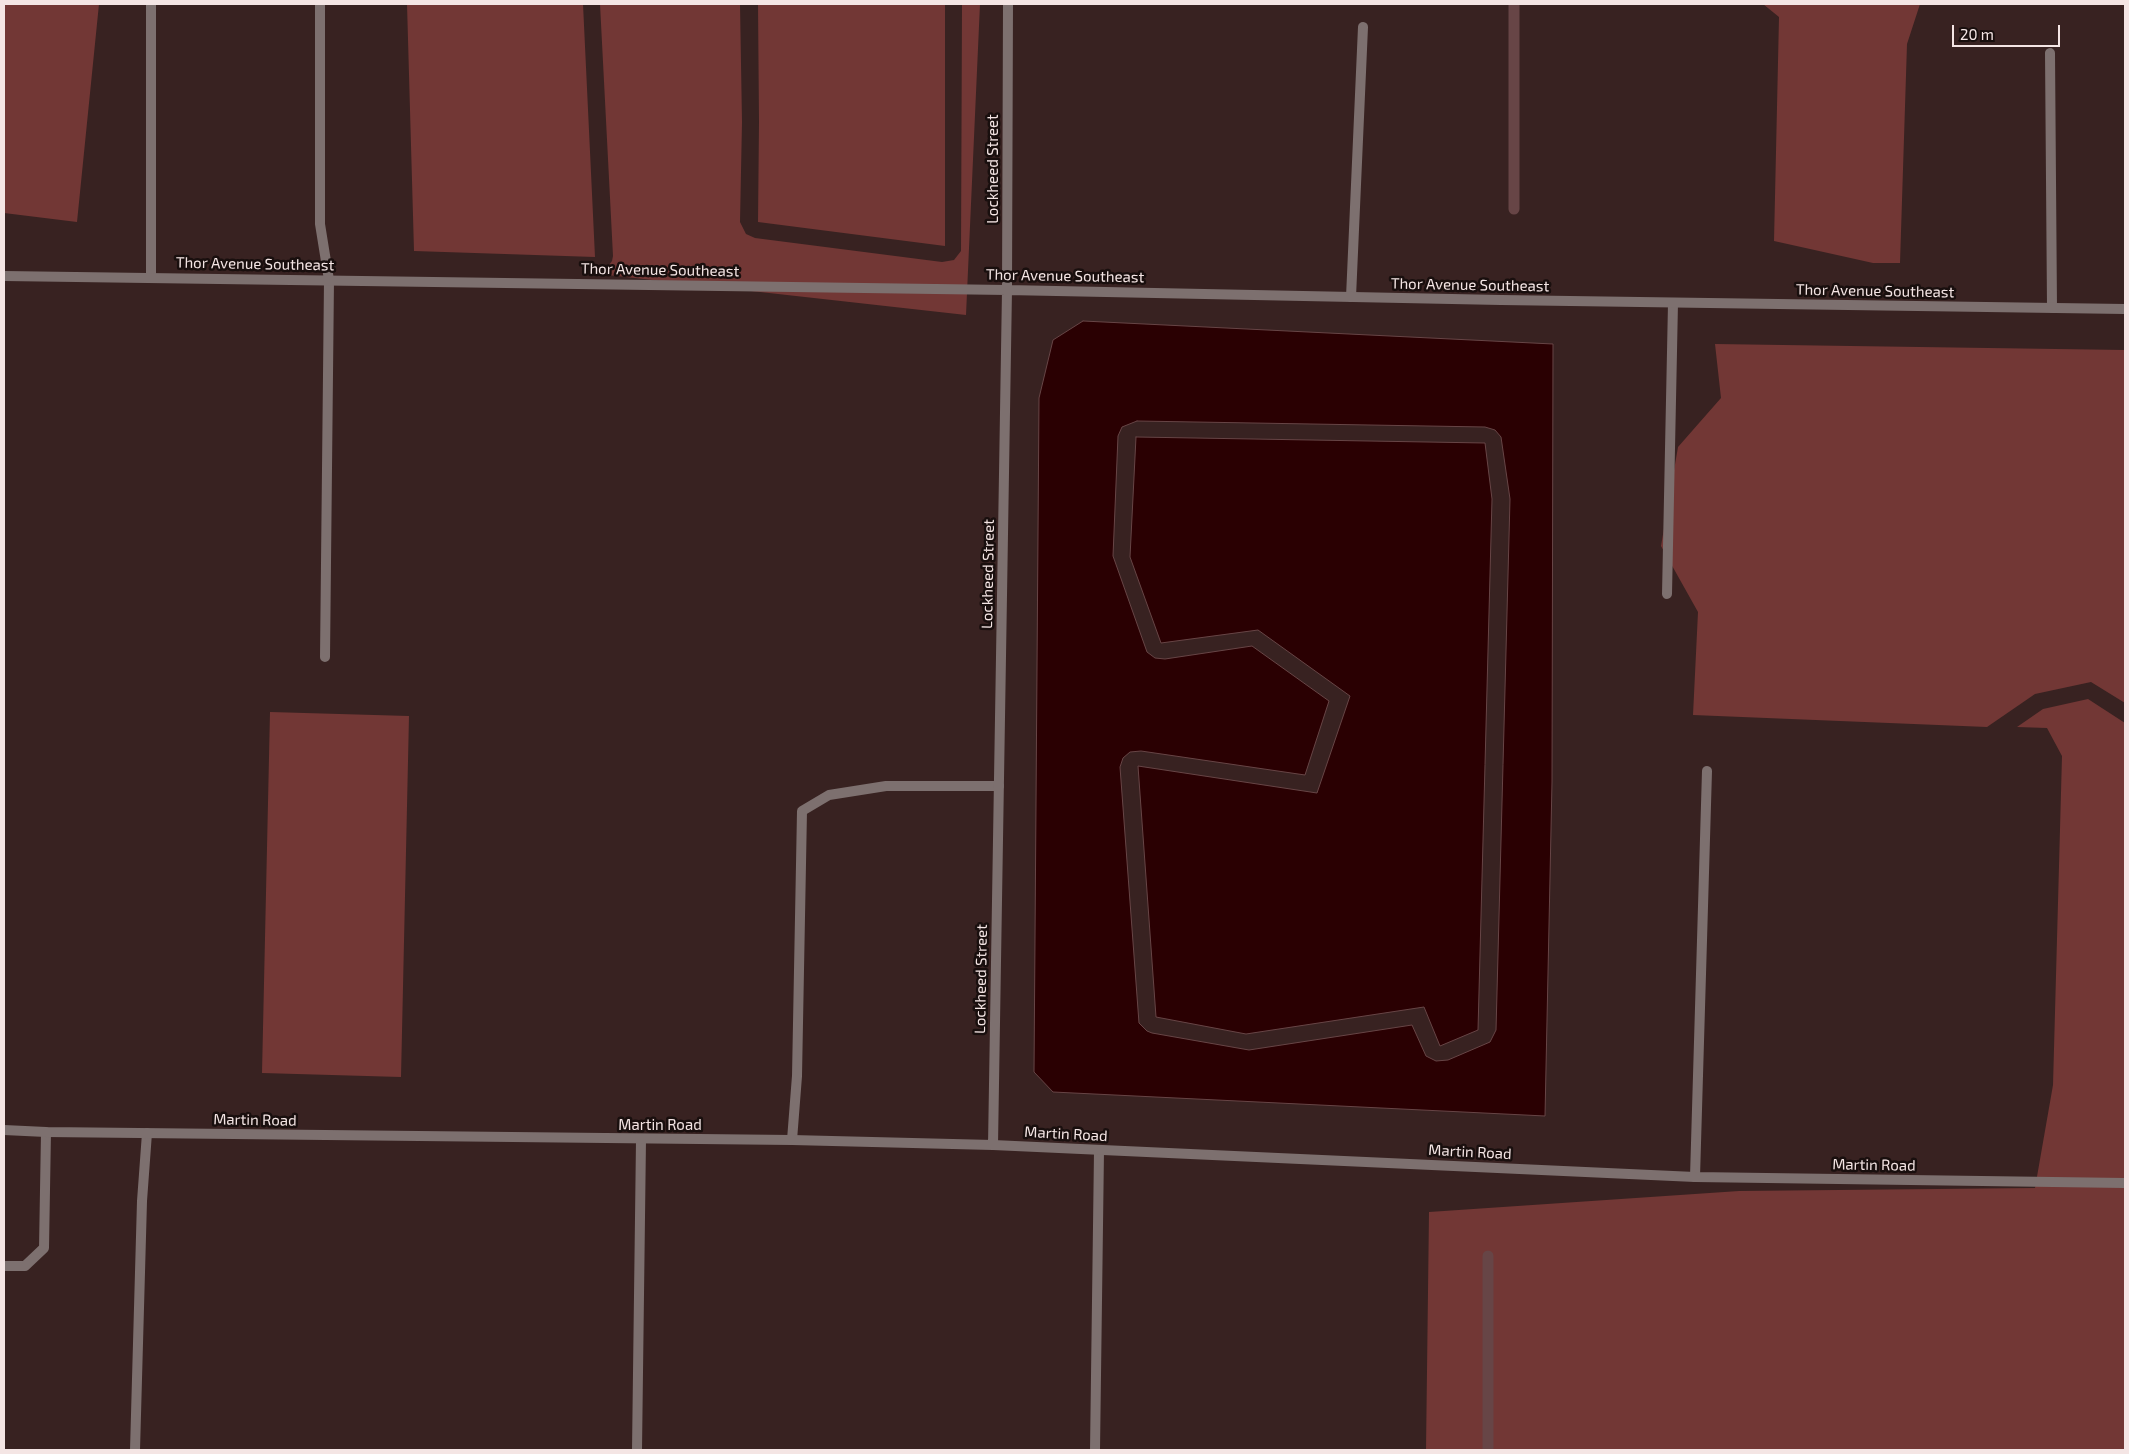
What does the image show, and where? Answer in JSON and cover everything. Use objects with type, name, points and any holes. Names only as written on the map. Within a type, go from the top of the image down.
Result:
[{"type":"street","points":[[151,4],[151,278]]},
{"type":"street","points":[[320,4],[320,224],[329,280],[325,657]]},
{"type":"street","name":"Lockheed Street","points":[[993,1145],[1007,290],[1008,4]]},
{"type":"street","points":[[1351,297],[1363,27]]},
{"type":"street","points":[[2050,53],[2052,308]]},
{"type":"street","name":"Thor Avenue Southeast","points":[[4,276],[1007,290],[1673,303],[2125,309]]},
{"type":"street","points":[[1668,594],[1673,303]]},
{"type":"street","points":[[1695,1177],[1708,771]]},
{"type":"street","points":[[792,1140],[796,1076],[802,811],[829,795],[886,786],[999,786]]},
{"type":"street","name":"Martin Road","points":[[4,1130],[641,1140],[792,1140],[993,1145],[1695,1177],[2125,1183]]},
{"type":"street","points":[[4,1266],[25,1266],[44,1248],[46,1132]]},
{"type":"street","points":[[135,1450],[142,1201],[147,1133]]},
{"type":"street","points":[[637,1450],[641,1140]]},
{"type":"street","points":[[1094,1450],[1099,1151]]},
{"type":"shaded area","points":[[4,4],[99,4],[77,222],[4,213]]},
{"type":"shaded area","points":[[407,4],[583,4],[595,257],[414,251]]},
{"type":"shaded area","points":[[600,4],[740,4],[742,122],[740,222],[746,234],[755,238],[942,262],[954,260],[961,251],[962,4],[980,4],[966,315],[581,272],[594,273],[605,270],[612,261],[613,256]]},
{"type":"shaded area","points":[[758,4],[945,4],[945,246],[758,222]]},
{"type":"shaded area","points":[[1763,4],[1920,4],[1907,44],[1900,263],[1873,263],[1774,241],[1779,17]]},
{"type":"shaded area","points":[[1083,321],[1553,344],[1552,782],[1545,1116],[1053,1092],[1034,1072],[1039,398],[1053,340]],"holes":[[[1137,421],[1485,427],[1495,430],[1501,437],[1510,499],[1496,1030],[1490,1042],[1448,1060],[1436,1061],[1426,1056],[1412,1025],[1249,1050],[1147,1031],[1139,1023],[1120,767],[1123,758],[1130,752],[1141,751],[1305,775],[1329,701],[1252,646],[1165,659],[1155,658],[1147,652],[1113,556],[1118,436],[1122,427]]]},
{"type":"shaded area","points":[[1715,344],[2125,350],[2125,703],[2091,682],[2035,694],[1987,727],[1693,715],[1698,612],[1661,546],[1678,447],[1721,398]]},
{"type":"shaded area","points":[[1136,437],[1485,443],[1492,499],[1478,1030],[1440,1046],[1424,1007],[1246,1034],[1156,1017],[1138,766],[1317,793],[1350,696],[1258,630],[1161,643],[1130,557]]},
{"type":"shaded area","points":[[2088,699],[2125,723],[2125,1450],[1426,1450],[1429,1212],[1739,1191],[2035,1188],[2053,1085],[2062,756],[2047,728],[2017,727],[2043,709]]},
{"type":"shaded area","points":[[270,712],[409,716],[401,1077],[262,1073]]},
{"type":"waterway","points":[[1514,4],[1514,209]]},
{"type":"waterway","points":[[1488,1256],[1488,1450]]}]
